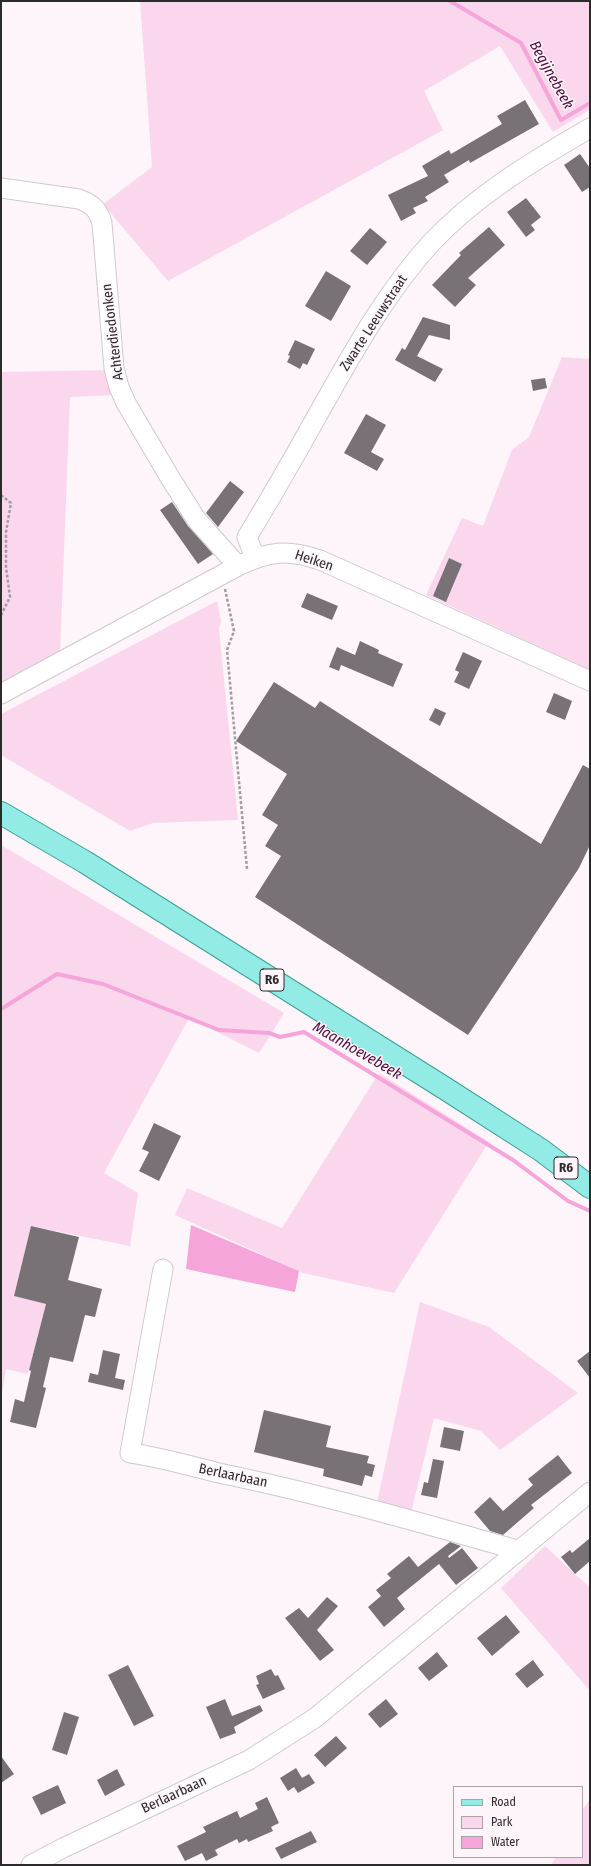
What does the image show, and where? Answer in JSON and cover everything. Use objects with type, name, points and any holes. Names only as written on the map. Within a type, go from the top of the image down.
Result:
[{"type":"main road","name":"R6","points":[[1,813],[148,902],[541,1150],[590,1187]]},
{"type":"main road","name":"R6","points":[[541,1150],[590,1173]]},
{"type":"street","name":"Zwarte Leeuwstraat","points":[[255,558],[247,537],[367,328],[396,286],[432,242],[488,192],[520,170],[590,128]]},
{"type":"street","name":"Achterdiedonken","points":[[1,188],[79,199],[91,204],[99,213],[102,223],[114,368],[119,386],[138,424],[196,519],[230,571]]},
{"type":"street","name":"Heiken","points":[[1,694],[255,558],[282,552],[302,554],[320,560],[590,681]]},
{"type":"street","name":"Berlaarbaan","points":[[163,1269],[130,1453],[146,1455],[191,1467],[275,1484],[517,1550]]},
{"type":"street","name":"Berlaarbaan","points":[[31,1865],[63,1848],[249,1760],[316,1718],[517,1550],[590,1492]]},
{"type":"path","points":[[1,495],[11,503],[6,532],[6,567],[10,597],[1,615]]},
{"type":"path","points":[[230,571],[234,631],[227,650],[248,869]]},
{"type":"green space","points":[[140,1],[590,1],[590,110],[553,132],[500,46],[424,91],[443,130],[168,281],[103,204],[152,167]]},
{"type":"green space","points":[[562,357],[590,359],[590,670],[426,595],[462,518],[483,526],[512,450],[529,437]]},
{"type":"green space","points":[[111,370],[116,395],[70,397],[60,654],[1,685],[1,372]]},
{"type":"green space","points":[[217,601],[221,621],[219,629],[238,820],[153,823],[130,831],[1,755],[1,714]]},
{"type":"green space","points":[[1,845],[284,1013],[259,1053],[189,1018],[104,1173],[138,1193],[130,1246],[31,1226],[14,1296],[46,1304],[29,1370],[27,1374],[6,1369],[1,1399]]},
{"type":"green space","points":[[379,1073],[489,1142],[394,1293],[303,1273],[175,1215],[187,1188],[282,1228]]},
{"type":"green space","points":[[420,1302],[489,1327],[578,1393],[500,1450],[481,1431],[434,1418],[411,1513],[377,1503]]},
{"type":"green space","points":[[545,1546],[590,1588],[590,1691],[501,1588]]},
{"type":"green space","points":[[590,1800],[590,1865],[551,1865],[555,1858],[583,1858],[583,1809]]},
{"type":"water","points":[[191,1225],[299,1271],[295,1292],[186,1269]]},
{"type":"building","points":[[525,100],[539,124],[470,163],[469,160],[444,175],[449,182],[425,197],[428,201],[413,208],[416,213],[401,221],[388,195],[428,176],[422,166],[449,150],[451,154],[502,124],[497,116]]},
{"type":"building","points":[[580,154],[590,168],[590,187],[582,192],[564,165]]},
{"type":"building","points":[[526,198],[541,217],[531,225],[535,230],[526,237],[507,212]]},
{"type":"building","points":[[489,227],[505,245],[468,278],[476,285],[455,307],[432,285],[461,255],[459,253]]},
{"type":"building","points":[[370,228],[387,242],[367,265],[350,251]]},
{"type":"building","points":[[326,271],[351,286],[331,321],[305,306]]},
{"type":"building","points":[[423,317],[450,325],[450,340],[429,335],[417,356],[443,369],[435,382],[395,360],[402,348],[405,350]]},
{"type":"building","points":[[295,340],[315,349],[307,365],[303,363],[300,369],[287,362],[290,356],[288,355]]},
{"type":"building","points":[[545,378],[547,388],[533,391],[531,380]]},
{"type":"building","points":[[366,414],[386,425],[371,452],[384,459],[377,471],[344,453]]},
{"type":"building","points":[[230,481],[244,492],[218,527],[206,513]]},
{"type":"building","points":[[172,502],[188,526],[213,554],[198,564],[160,510]]},
{"type":"building","points":[[449,558],[462,564],[446,602],[433,596]]},
{"type":"building","points":[[307,593],[338,606],[332,620],[301,607]]},
{"type":"building","points":[[360,641],[379,650],[378,653],[403,664],[393,687],[341,665],[339,671],[329,667],[337,647],[355,655]]},
{"type":"building","points":[[463,652],[482,661],[469,689],[454,682],[459,672],[455,670]]},
{"type":"building","points":[[274,682],[315,708],[320,701],[541,844],[583,765],[590,769],[590,845],[579,868],[468,1035],[255,897],[281,856],[265,846],[278,825],[262,815],[287,774],[236,741]]},
{"type":"building","points":[[554,693],[572,701],[565,720],[546,712]]},
{"type":"building","points":[[435,708],[446,713],[440,726],[429,720]]},
{"type":"building","points":[[154,1123],[181,1136],[159,1181],[139,1171],[149,1152],[142,1149]]},
{"type":"building","points":[[31,1226],[79,1237],[68,1280],[102,1289],[95,1317],[85,1315],[73,1362],[50,1357],[43,1387],[46,1388],[36,1428],[10,1422],[15,1399],[24,1402],[31,1371],[29,1370],[46,1304],[14,1296]]},
{"type":"building","points":[[103,1350],[120,1354],[115,1378],[125,1380],[123,1390],[88,1382],[90,1373],[98,1375]]},
{"type":"building","points":[[590,1351],[590,1378],[577,1361]]},
{"type":"building","points":[[264,1410],[331,1426],[326,1447],[369,1456],[367,1463],[375,1465],[372,1477],[365,1475],[362,1486],[323,1476],[324,1469],[254,1452]]},
{"type":"building","points":[[444,1427],[464,1431],[460,1451],[440,1447]]},
{"type":"building","points":[[558,1455],[572,1473],[531,1505],[534,1508],[503,1535],[490,1531],[474,1512],[490,1497],[503,1511],[533,1485],[528,1479]]},
{"type":"building","points":[[433,1459],[444,1461],[437,1498],[421,1495],[424,1482],[428,1483]]},
{"type":"building","points":[[590,1538],[590,1561],[575,1574],[561,1557],[570,1550],[572,1553]]},
{"type":"building","points":[[450,1542],[461,1546],[448,1556],[449,1558],[462,1548],[478,1568],[456,1585],[439,1564],[397,1598],[405,1609],[384,1627],[368,1607],[381,1596],[376,1590],[391,1578],[387,1574],[409,1556],[418,1567]]},
{"type":"building","points":[[327,1597],[338,1606],[317,1630],[334,1650],[320,1661],[285,1618],[299,1608],[308,1618]]},
{"type":"building","points":[[506,1615],[520,1632],[492,1656],[477,1638]]},
{"type":"building","points":[[437,1652],[448,1666],[429,1681],[418,1668]]},
{"type":"building","points":[[533,1660],[544,1675],[527,1688],[515,1674]]},
{"type":"building","points":[[128,1665],[154,1716],[134,1726],[108,1675]]},
{"type":"building","points":[[271,1669],[275,1676],[278,1675],[285,1689],[263,1699],[256,1685],[259,1684],[256,1676]]},
{"type":"building","points":[[225,1699],[232,1716],[260,1705],[263,1711],[234,1727],[236,1733],[220,1739],[206,1707]]},
{"type":"building","points":[[386,1699],[398,1714],[380,1728],[368,1714]]},
{"type":"building","points":[[64,1712],[79,1717],[67,1755],[52,1750]]},
{"type":"building","points":[[336,1736],[347,1748],[325,1767],[314,1755]]},
{"type":"building","points":[[1,1756],[14,1774],[1,1783]]},
{"type":"building","points":[[296,1768],[302,1778],[309,1774],[315,1783],[298,1793],[294,1787],[288,1791],[280,1778]]},
{"type":"building","points":[[117,1769],[125,1785],[105,1796],[97,1780]]},
{"type":"building","points":[[58,1785],[66,1803],[41,1815],[32,1797]]},
{"type":"building","points":[[267,1797],[279,1823],[271,1827],[273,1831],[248,1842],[247,1839],[239,1843],[237,1839],[215,1850],[218,1855],[206,1861],[202,1853],[185,1861],[177,1846],[206,1832],[203,1827],[237,1811],[240,1818],[258,1809],[255,1803]]},
{"type":"building","points":[[311,1831],[317,1842],[281,1859],[275,1848]]},
{"type":"waterway","name":"Begijnebeek","points":[[450,1],[521,43],[561,120],[590,103]]},
{"type":"waterway","name":"Maanhoevebeek","points":[[1,1009],[57,974],[103,984],[219,1030],[269,1033],[280,1037],[304,1032],[513,1160],[568,1201],[590,1211]]}]
